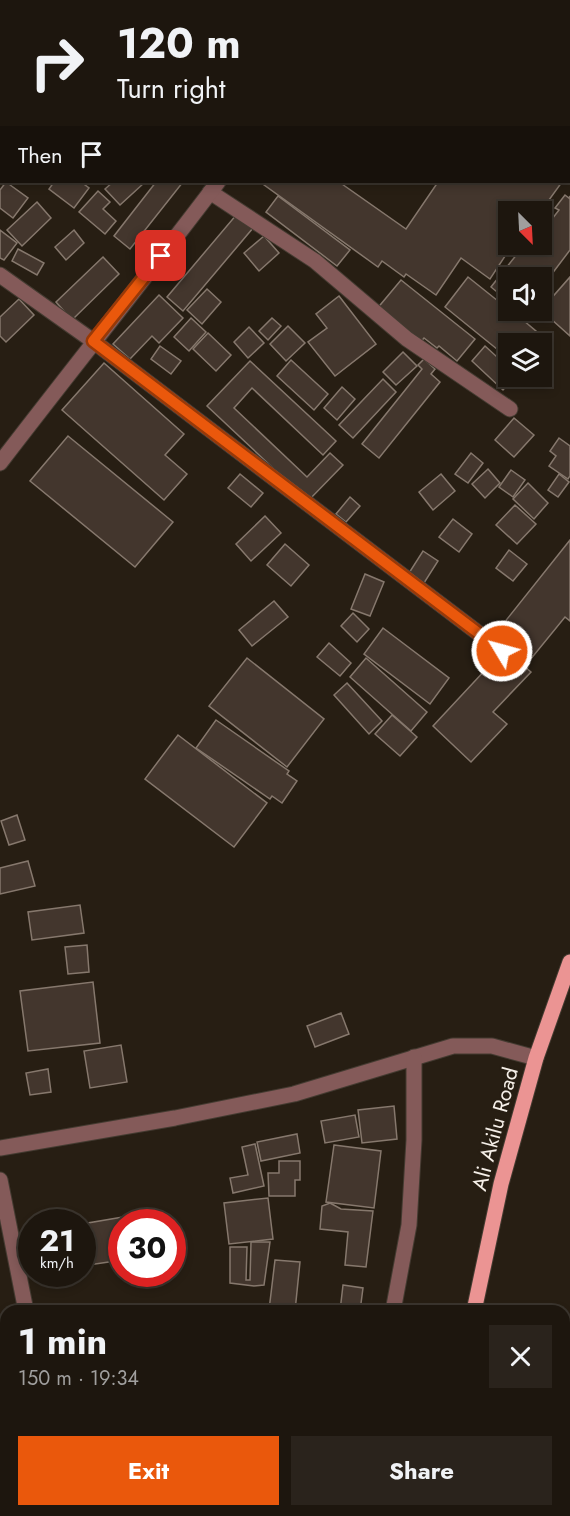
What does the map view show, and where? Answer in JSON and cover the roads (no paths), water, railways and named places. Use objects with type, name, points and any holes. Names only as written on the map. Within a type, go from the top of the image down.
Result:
[{"type":"main road","name":"Ali Akilu Road","points":[[475,1305],[501,1184],[536,1058],[570,962]]},
{"type":"street","points":[[0,463],[214,187],[315,261],[406,339],[510,409]]},
{"type":"street","points":[[0,274],[93,341],[502,651]]},
{"type":"street","points":[[0,1148],[175,1118],[294,1094],[453,1046],[492,1046],[536,1058]]},
{"type":"street","points":[[394,1305],[409,1225],[414,1140],[414,1057]]},
{"type":"street","points":[[0,1180],[25,1305]]}]
